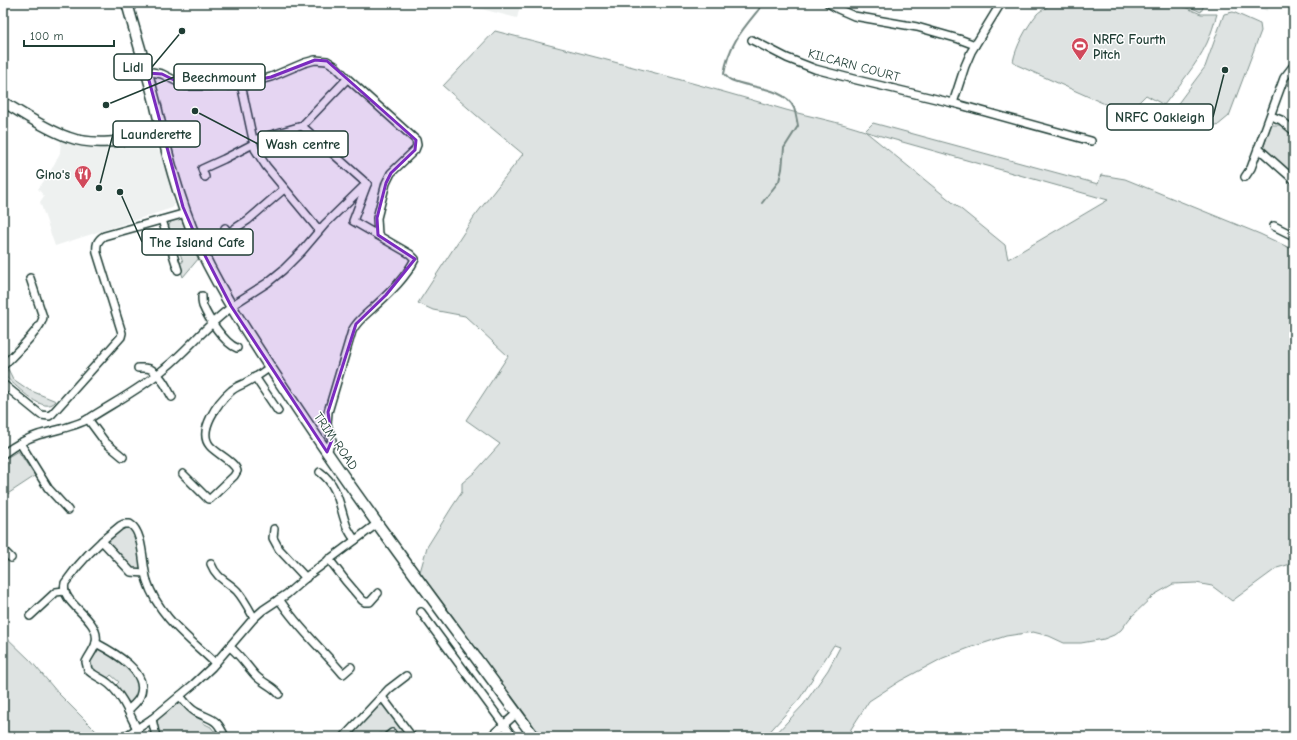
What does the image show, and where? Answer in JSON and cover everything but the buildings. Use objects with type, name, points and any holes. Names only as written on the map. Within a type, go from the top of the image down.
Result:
[{"type":"main road","name":"TRIM ROAD","points":[[127,3],[186,213],[198,244],[231,307],[327,452],[534,737]]},
{"type":"street","points":[[828,3],[854,16],[917,27],[975,45]]},
{"type":"street","points":[[953,103],[965,66],[975,45],[1001,3]]},
{"type":"street","name":"KILCARN COURT","points":[[752,40],[787,58],[815,69],[953,103],[1091,141]]},
{"type":"street","points":[[147,73],[152,72],[162,74],[181,84],[192,87],[220,86],[241,84],[271,77],[315,60],[327,62],[335,66],[416,140],[417,145],[415,150],[391,173],[386,183],[377,218],[378,235]]},
{"type":"street","points":[[1245,177],[1251,168],[1284,78],[1294,64]]},
{"type":"street","points":[[205,177],[202,169],[224,159],[253,142],[302,126],[347,78]]},
{"type":"street","points":[[241,84],[253,142],[260,157],[284,189],[319,230]]},
{"type":"street","points":[[3,102],[54,130],[74,139],[111,141],[163,134]]},
{"type":"street","points":[[1271,116],[1281,120],[1294,131]]},
{"type":"street","points":[[302,126],[367,184]]},
{"type":"street","points":[[1258,148],[1294,180]]},
{"type":"street","points":[[327,452],[332,440],[327,424],[328,412],[352,331],[356,324],[386,295],[411,267],[415,259],[410,254],[352,221],[367,184]]},
{"type":"street","points":[[3,454],[20,443],[36,436],[78,424],[88,419],[157,374],[182,354],[223,313],[279,273],[302,251],[319,230],[367,184]]},
{"type":"street","points":[[232,240],[226,231],[248,220],[284,189]]},
{"type":"street","points":[[3,384],[41,415],[49,416],[52,414],[121,337],[121,331],[97,253],[98,241],[104,236],[186,213]]},
{"type":"street","points":[[162,220],[178,270]]},
{"type":"street","points":[[1274,226],[1294,236]]},
{"type":"street","points":[[3,366],[38,328],[43,320],[30,278]]},
{"type":"street","points":[[202,296],[204,307],[213,323],[229,344],[237,348]]},
{"type":"street","points":[[183,474],[208,499],[210,499],[234,476],[236,471],[234,465],[207,442],[205,432],[206,427],[221,402],[230,391],[270,367]]},
{"type":"street","points":[[138,368],[152,370],[157,374],[172,397]]},
{"type":"street","points":[[255,377],[278,411]]},
{"type":"street","points":[[88,419],[105,442],[123,457]]},
{"type":"street","points":[[20,443],[48,488],[68,510]]},
{"type":"street","points":[[320,472],[327,477],[334,488],[347,526],[355,540]]},
{"type":"street","points":[[126,736],[152,719],[180,696],[215,663],[254,618],[263,610],[378,523]]},
{"type":"street","points":[[137,729],[128,710],[116,691],[88,670],[86,662],[96,643],[96,632],[64,591],[65,583],[82,561],[120,526],[127,524],[132,526],[140,538],[145,573],[153,596],[170,620],[215,663]]},
{"type":"street","points":[[274,529],[273,538],[279,549],[306,578]]},
{"type":"street","points":[[102,541],[131,572],[145,573]]},
{"type":"street","points":[[3,550],[11,558]]},
{"type":"street","points":[[330,559],[348,585],[362,600],[365,602],[370,602],[378,593]]},
{"type":"street","points":[[211,564],[214,572],[240,595],[254,618]]},
{"type":"street","points":[[30,616],[56,592],[64,591]]},
{"type":"street","points":[[279,599],[295,622],[320,646],[343,674],[351,667]]},
{"type":"street","points":[[421,612],[513,737]]},
{"type":"street","points":[[96,643],[124,660],[139,678],[142,691],[140,697],[128,710]]},
{"type":"street","points":[[230,647],[244,660],[257,676],[279,694]]},
{"type":"street","points":[[344,737],[389,689],[406,676]]},
{"type":"street","points":[[180,696],[196,712],[207,716],[216,723],[225,737]]},
{"type":"street","points":[[382,697],[412,737]]},
{"type":"street","points":[[490,737],[517,713]]},
{"type":"street","points":[[152,719],[156,737]]},
{"type":"highlighted area","points":[[315,60],[327,61],[416,140],[415,150],[391,173],[386,183],[377,218],[378,235],[415,259],[386,295],[356,324],[328,412],[332,440],[327,452],[231,306],[199,244],[183,207],[147,73],[162,74],[186,86],[226,86],[271,77]]},
{"type":"shaded area","points":[[458,3],[521,3],[517,18]]},
{"type":"shaded area","points":[[1050,3],[1175,3],[1201,14],[1217,14],[1210,36],[1198,60],[1164,105],[1146,95],[1135,106],[1114,108],[1013,62],[1019,43],[1029,25],[1038,13]]},
{"type":"shaded area","points":[[1181,3],[1205,3],[1201,12]]},
{"type":"shaded area","points":[[1245,3],[1270,3],[1267,11]]},
{"type":"shaded area","points":[[1233,12],[1260,24],[1261,31],[1229,116],[1217,126],[1188,115],[1176,106],[1205,67],[1224,14]]},
{"type":"shaded area","points":[[495,31],[865,131],[873,123],[1098,184],[1101,175],[1125,179],[1260,234],[1294,250],[1294,563],[1277,568],[1232,601],[1212,586],[1196,583],[1173,584],[1154,595],[1130,618],[1121,630],[1104,639],[1081,643],[1064,643],[1049,636],[1033,632],[1006,636],[943,658],[900,681],[869,701],[851,729],[849,737],[773,737],[804,704],[828,670],[840,647],[834,645],[800,698],[765,737],[542,737],[420,572],[427,547],[462,492],[462,483],[475,472],[500,444],[466,420],[508,356],[465,316],[433,310],[418,303],[474,217],[523,154],[443,86]],"holes":[[[866,132],[1108,200],[1008,259],[1005,245]]]},
{"type":"shaded area","points":[[1271,125],[1280,125],[1294,135],[1294,176],[1264,149]]},
{"type":"shaded area","points":[[61,139],[75,145],[89,146],[143,143],[153,145],[161,155],[174,206],[172,208],[55,246],[40,202],[44,196],[38,189],[49,174],[60,153]]},
{"type":"shaded area","points":[[181,218],[199,258],[183,277],[178,263],[183,262],[179,250],[174,251],[167,229],[172,220]]},
{"type":"shaded area","points":[[8,369],[13,379],[29,390],[56,401],[51,405],[38,403],[7,378],[6,374]]},
{"type":"shaded area","points":[[18,451],[35,476],[3,497],[3,460]]},
{"type":"shaded area","points":[[129,526],[136,533],[141,565],[140,569],[137,570],[131,568],[108,541],[113,533]]},
{"type":"shaded area","points":[[3,634],[31,661],[58,693],[102,737],[3,737]]},
{"type":"shaded area","points":[[98,648],[111,652],[134,674],[139,686],[136,698],[130,703],[116,685],[119,682],[111,675],[107,679],[95,669],[90,662],[93,653]]},
{"type":"shaded area","points":[[180,701],[204,718],[203,723],[211,727],[214,731],[218,729],[222,737],[158,737],[157,718]]},
{"type":"shaded area","points":[[383,705],[403,729],[395,736],[390,730],[387,734],[380,733],[376,737],[349,737],[378,706]]},
{"type":"waterway","points":[[762,203],[779,181],[784,148],[798,126],[795,110],[789,101],[783,96],[766,89],[738,83],[731,80],[724,74],[726,63],[734,44],[744,28],[764,3]]},
{"type":"place","name":"Lidl","points":[[182,31]]},
{"type":"place","name":"NRFC Fourth Pitch","points":[[1080,61]]},
{"type":"place","name":"NRFC Oakleigh","points":[[1225,70]]},
{"type":"place","name":"Beechmount","points":[[106,105]]},
{"type":"place","name":"Wash centre","points":[[195,111]]},
{"type":"place","name":"Launderette","points":[[99,188]]},
{"type":"place","name":"Gino's","points":[[83,189]]},
{"type":"place","name":"The Island Cafe","points":[[120,192]]}]
